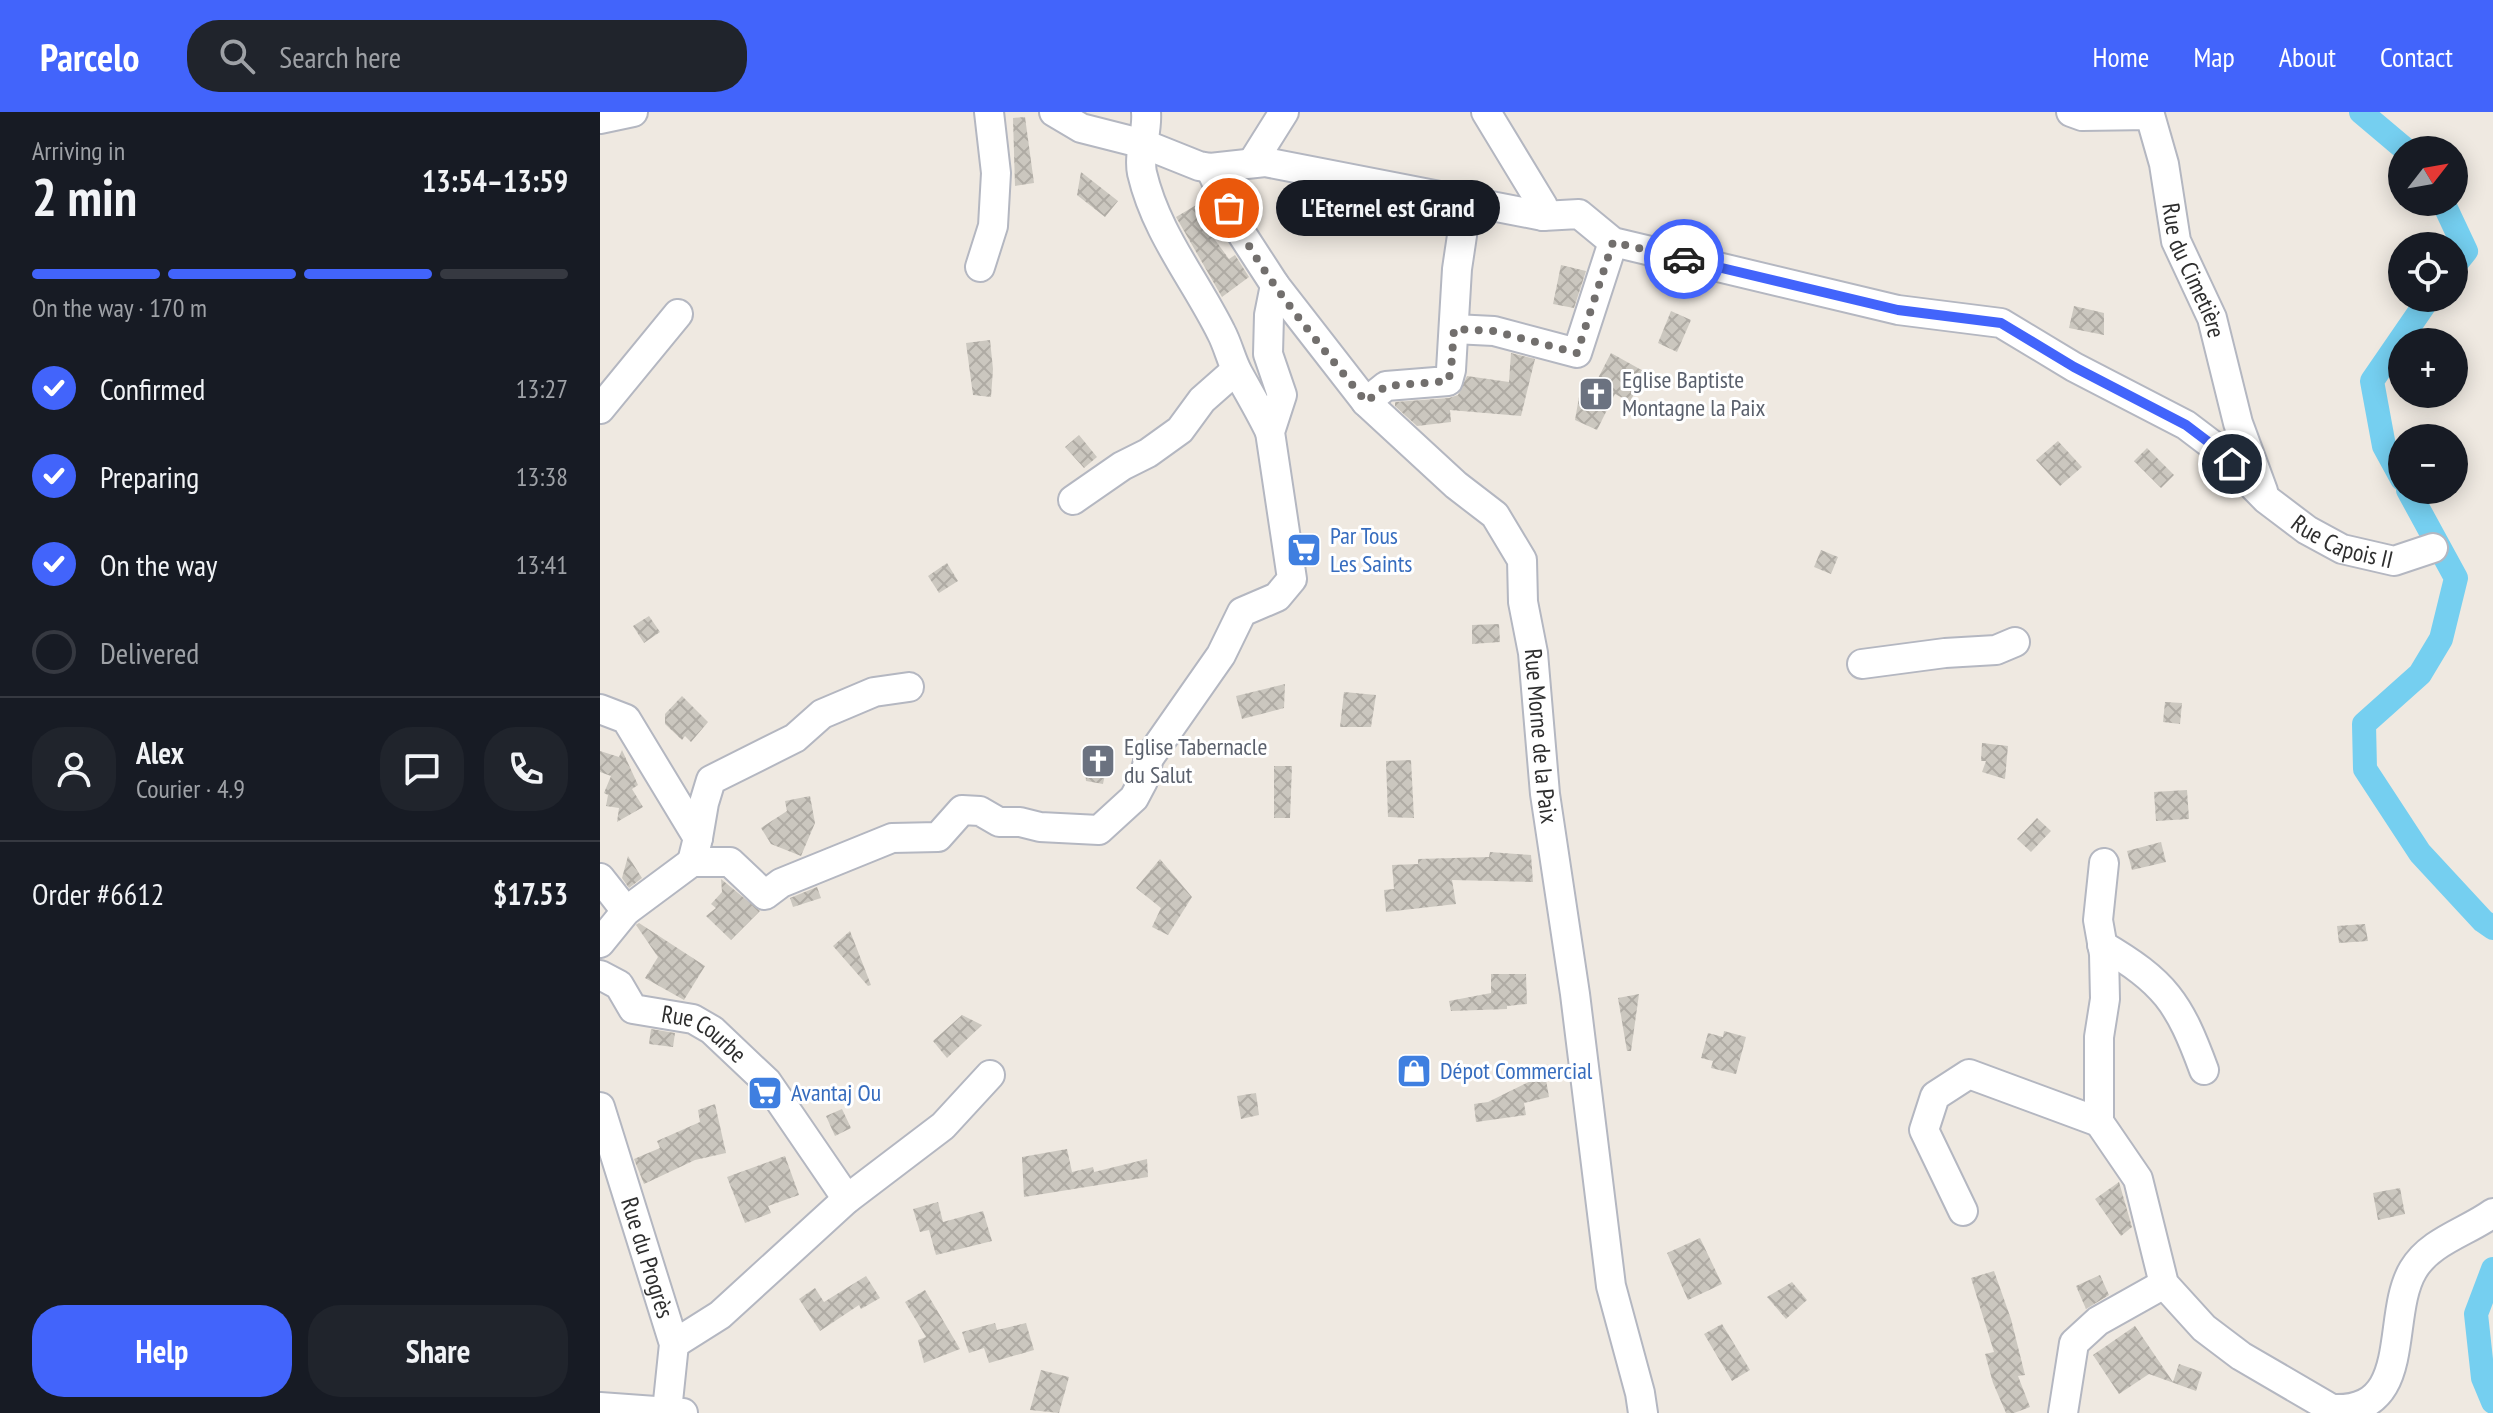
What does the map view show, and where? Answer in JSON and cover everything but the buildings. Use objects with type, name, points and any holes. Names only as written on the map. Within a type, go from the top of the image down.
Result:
[{"type":"street","points":[[600,119],[633,112]]},
{"type":"street","points":[[980,267],[993,226],[996,173],[989,112]]},
{"type":"street","name":"Rue Capois II","points":[[1054,112],[1081,128],[1144,144],[1199,166],[1210,168],[1265,162],[1543,216],[1579,214],[1613,242],[1898,310],[2001,323],[2074,367],[2186,425],[2215,447],[2266,499],[2307,530],[2342,549],[2394,561],[2433,548]]},
{"type":"street","points":[[600,709],[626,719],[671,796],[695,850],[730,862],[765,895],[781,883],[892,838],[938,837],[962,810],[980,811],[999,822],[1099,830],[1134,798],[1143,781],[1149,758],[1221,655],[1242,612],[1277,597],[1292,579],[1270,432],[1236,370],[1222,334],[1170,247],[1150,202],[1141,168],[1148,127],[1146,112]]},
{"type":"street","points":[[1252,163],[1284,112]]},
{"type":"street","points":[[1486,112],[1543,206],[1543,216]]},
{"type":"street","name":"Rue du Cimetière","points":[[2071,112],[2082,116],[2150,114],[2164,164],[2176,241],[2212,318],[2238,423],[2266,499]]},
{"type":"street","name":"Rue Morne de la Paix","points":[[1210,168],[1238,228],[1275,285],[1366,402],[1456,485],[1495,515],[1522,560],[1523,602],[1533,653],[1545,794],[1575,994],[1611,1286],[1643,1413]]},
{"type":"street","points":[[1366,402],[1386,386],[1448,381],[1457,269],[1467,202]]},
{"type":"street","points":[[1454,329],[1494,331],[1577,353],[1613,242]]},
{"type":"street","points":[[1270,432],[1282,395],[1268,354],[1269,315],[1275,285]]},
{"type":"street","points":[[600,409],[678,314]]},
{"type":"street","points":[[1073,500],[1180,430],[1202,400],[1236,370]]},
{"type":"street","points":[[1862,664],[1996,650],[2015,642]]},
{"type":"street","points":[[671,796],[694,789],[795,738],[822,714],[874,692],[909,687]]},
{"type":"street","points":[[600,943],[626,911],[695,850],[711,780]]},
{"type":"street","points":[[2104,863],[2098,920],[2105,999],[2099,1037],[2099,1122],[2138,1179],[2164,1284],[2204,1328],[2241,1356],[2332,1409],[2349,1410],[2365,1405],[2379,1394],[2389,1378],[2406,1284],[2414,1268],[2435,1247],[2493,1213]]},
{"type":"street","points":[[600,878],[626,911]]},
{"type":"street","points":[[2102,945],[2135,965],[2168,993],[2187,1024],[2204,1070]]},
{"type":"street","name":"Rue Courbe","points":[[600,975],[619,985],[633,1009],[693,1019],[712,1030],[767,1082],[847,1199]]},
{"type":"street","points":[[1963,1211],[1924,1130],[1935,1096],[1969,1074],[2099,1122]]},
{"type":"street","points":[[674,1344],[720,1315],[847,1199],[943,1126],[990,1075]]},
{"type":"street","name":"Rue du Progrès","points":[[601,1113],[674,1344],[675,1412]]},
{"type":"street","points":[[2063,1413],[2074,1343],[2098,1321],[2164,1284]]},
{"type":"street","points":[[600,1407],[675,1412]]},
{"type":"waterway","points":[[2361,112],[2389,136]]},
{"type":"waterway","points":[[2450,216],[2457,232]]},
{"type":"waterway","points":[[2388,453],[2372,381],[2419,312]]},
{"type":"waterway","points":[[2416,504],[2456,578],[2441,639],[2420,674],[2364,724],[2365,769],[2420,853],[2493,928]]},
{"type":"waterway","points":[[2493,1269],[2476,1314],[2483,1378],[2493,1402]]},
{"type":"way so far","points":[[1229,208],[1238,228],[1275,285],[1366,402],[1386,386],[1448,381],[1454,329],[1494,331],[1577,353],[1613,242],[1684,259]]},
{"type":"place","name":"L'Eternel est Grand","points":[[1229,208]]},
{"type":"place","name":"Eglise Baptiste Montagne la Paix","points":[[1596,394]]},
{"type":"place","name":"Par Tous Les Saints","points":[[1304,550]]},
{"type":"place","name":"Eglise Tabernacle du Salut","points":[[1098,761]]},
{"type":"place","name":"Dépot Commercial","points":[[1414,1071]]},
{"type":"place","name":"Avantaj Ou","points":[[765,1093]]},
{"type":"route","points":[[1684,259],[1898,310],[2001,323],[2074,367],[2186,425],[2232,464]]}]
